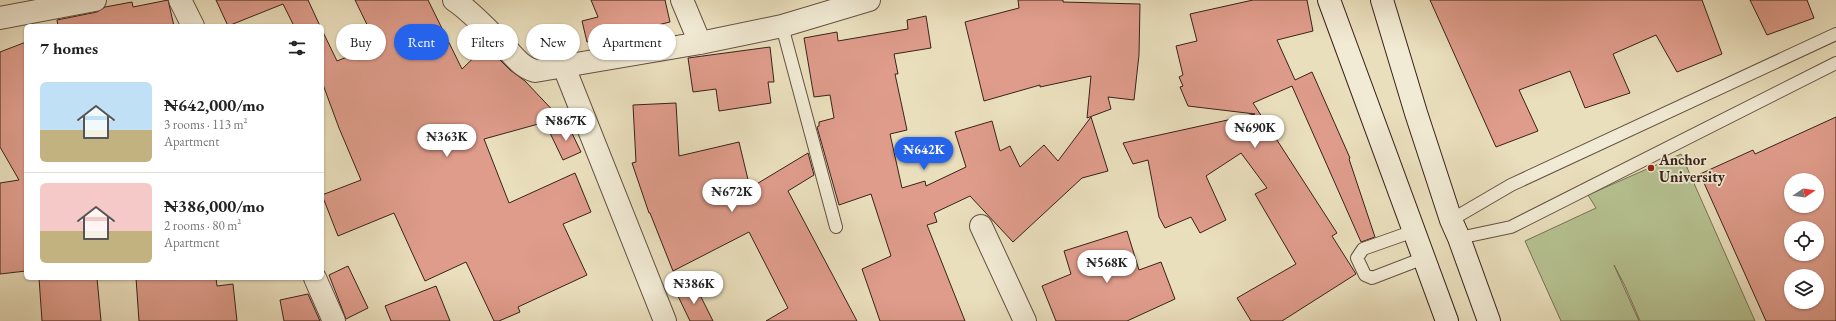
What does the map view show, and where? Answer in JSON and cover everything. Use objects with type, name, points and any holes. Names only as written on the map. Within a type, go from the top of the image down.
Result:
[{"type":"street","points":[[0,18],[31,6],[95,0]]},
{"type":"street","points":[[180,0],[193,24]]},
{"type":"street","points":[[454,0],[528,69],[535,71],[700,43],[782,26],[869,0]]},
{"type":"street","points":[[682,0],[700,43]]},
{"type":"street","points":[[1329,0],[1447,321]]},
{"type":"street","points":[[1382,0],[1416,113],[1455,229],[1489,321]]},
{"type":"street","points":[[564,67],[664,321]]},
{"type":"street","points":[[981,226],[1025,321]]},
{"type":"street","points":[[316,280],[334,321]]},
{"type":"lane","points":[[782,26],[836,227]]},
{"type":"lane","points":[[1455,229],[1512,185],[1836,34]]},
{"type":"lane","points":[[1455,229],[1510,227],[1836,63]]},
{"type":"lane","points":[[1414,231],[1363,249],[1357,258],[1365,275],[1372,278],[1424,258]]},
{"type":"green space","points":[[1681,154],[1755,321],[1640,321],[1614,265],[1639,321],[1561,321],[1525,241],[1596,208],[1588,195]]},
{"type":"building","points":[[168,0],[174,24],[58,24],[57,20],[97,12],[105,7],[132,2],[133,7]]},
{"type":"building","points":[[216,0],[308,0],[319,24],[293,24],[283,4],[233,24],[227,24]]},
{"type":"building","points":[[355,0],[428,0],[440,24],[394,24],[394,60],[449,60],[449,43],[462,69],[471,60],[500,60],[510,70],[525,81],[560,118],[484,139],[509,203],[575,173],[591,212],[563,224],[587,275],[518,307],[520,312],[499,321],[494,321],[466,262],[425,281],[394,213],[338,236],[324,200],[324,194],[361,180],[324,87],[324,34],[337,61],[386,60],[386,24],[367,24]]},
{"type":"building","points":[[591,0],[665,0],[670,22],[662,24],[588,24],[587,42],[582,21],[598,17]]},
{"type":"building","points":[[1018,0],[1063,0],[1063,2],[1140,4],[1139,55],[1134,100],[1108,97],[1111,109],[1087,118],[1091,76],[1040,87],[1040,85],[984,101],[965,22],[1019,8]]},
{"type":"building","points":[[1253,0],[1307,0],[1313,31],[1277,40],[1295,80],[1312,72],[1350,158],[1349,159],[1375,237],[1361,242],[1292,86],[1253,103],[1337,233],[1332,236],[1356,274],[1282,321],[1251,321],[1237,298],[1296,264],[1255,194],[1267,188],[1241,153],[1206,176],[1226,220],[1200,233],[1191,217],[1165,228],[1159,217],[1148,160],[1133,164],[1123,143],[1255,114],[1188,106],[1180,87],[1183,86],[1179,77],[1183,75],[1176,46],[1197,41],[1190,14]]},
{"type":"building","points":[[1430,0],[1702,0],[1722,54],[1677,72],[1656,35],[1613,54],[1630,93],[1585,108],[1570,71],[1519,90],[1538,131],[1496,147]]},
{"type":"building","points":[[1750,0],[1807,0],[1814,18],[1767,35]]},
{"type":"building","points":[[926,16],[931,48],[894,54],[898,74],[895,74],[907,130],[890,134],[902,188],[925,181],[926,186],[966,167],[955,132],[992,121],[1000,151],[1010,146],[1020,167],[1044,145],[1058,161],[1091,117],[1108,171],[1082,178],[1013,242],[970,196],[934,213],[937,222],[927,225],[965,321],[880,321],[862,269],[891,256],[871,194],[839,205],[817,127],[819,126],[819,122],[834,118],[830,95],[814,97],[804,38],[837,32],[838,41],[908,29],[907,20]]},
{"type":"building","points":[[24,43],[24,271],[0,274],[0,183],[19,180],[0,147],[0,52]]},
{"type":"building","points":[[770,47],[774,82],[768,82],[771,103],[719,111],[716,89],[693,92],[688,58]]},
{"type":"building","points":[[676,103],[679,156],[739,142],[750,188],[808,153],[814,175],[788,191],[857,321],[766,321],[788,308],[749,232],[673,271],[649,213],[632,163],[636,162],[633,105]]},
{"type":"building","points":[[1836,117],[1836,321],[1766,321],[1700,174],[1753,150],[1755,154]]},
{"type":"building","points":[[568,125],[581,152],[563,160],[550,133]]},
{"type":"building","points":[[1127,231],[1139,270],[1161,262],[1175,299],[1127,321],[1056,321],[1042,286],[1071,274],[1064,251]]},
{"type":"building","points":[[348,266],[368,308],[346,319],[329,275]]},
{"type":"building","points":[[39,280],[97,280],[101,321],[42,321]]},
{"type":"building","points":[[136,280],[216,280],[217,286],[233,284],[237,321],[139,321]]},
{"type":"building","points":[[695,285],[713,321],[690,321],[677,294]]},
{"type":"building","points":[[436,286],[450,321],[391,321],[385,306]]},
{"type":"building","points":[[308,294],[320,321],[284,321],[280,300]]},
{"type":"place","name":"Anchor University","points":[[1651,168]]}]
